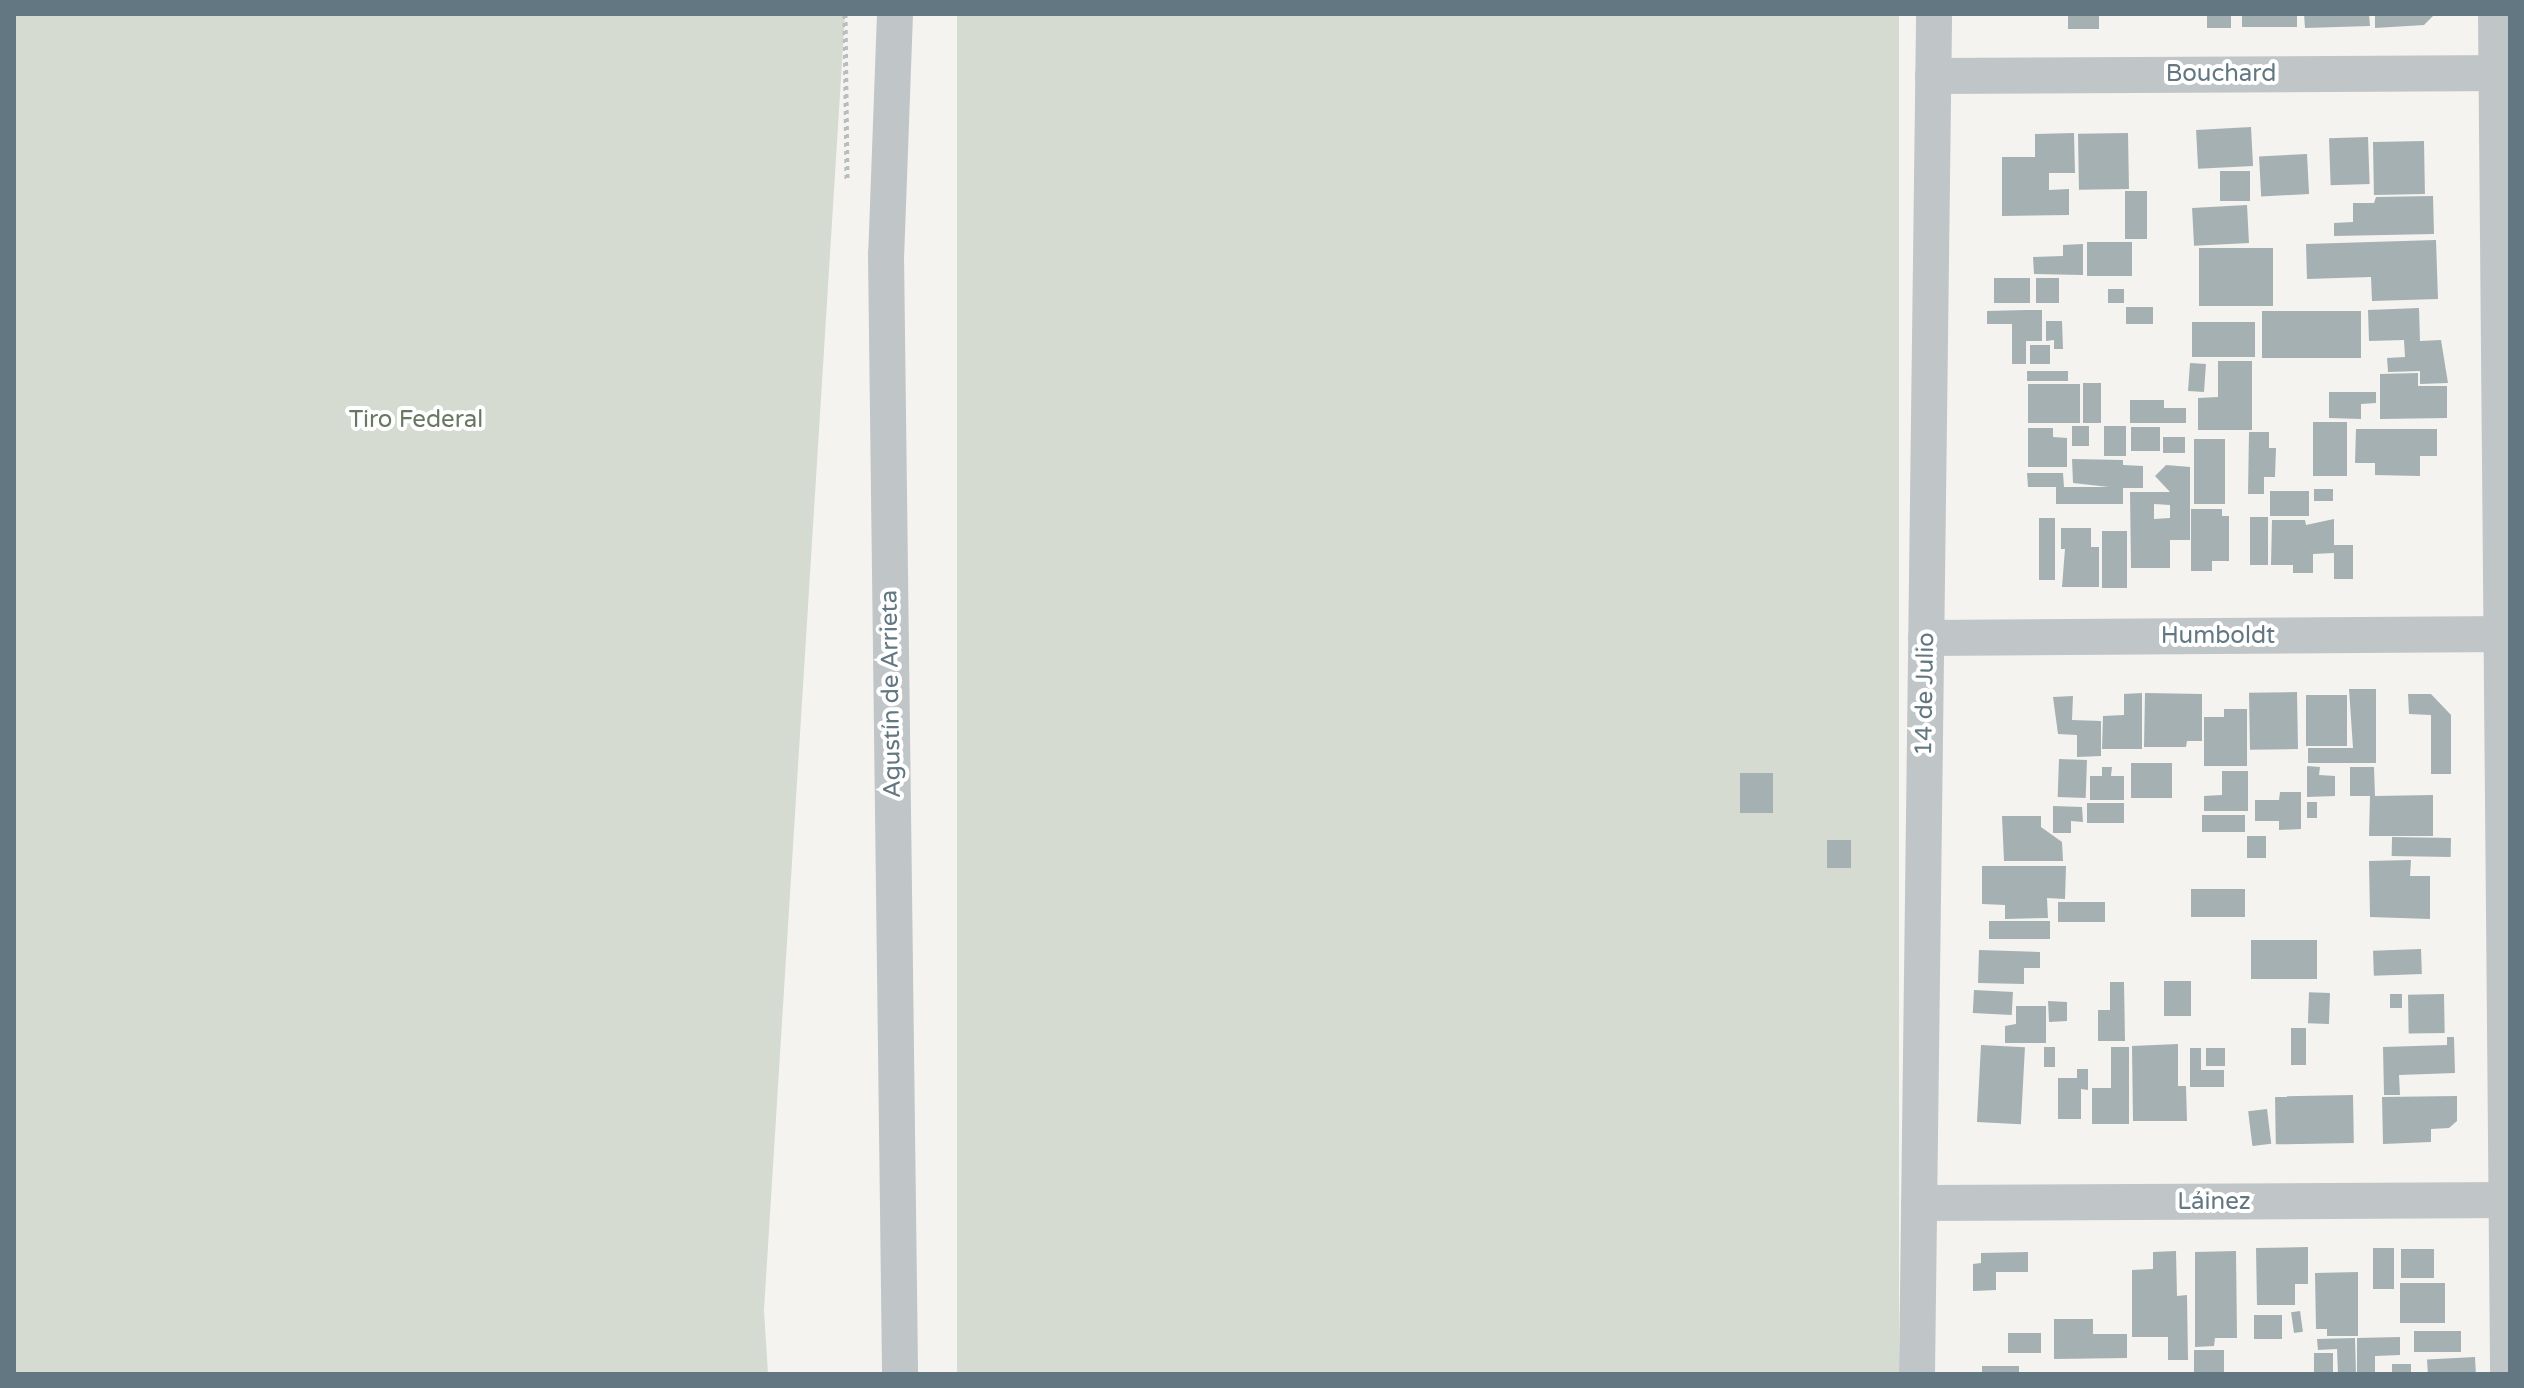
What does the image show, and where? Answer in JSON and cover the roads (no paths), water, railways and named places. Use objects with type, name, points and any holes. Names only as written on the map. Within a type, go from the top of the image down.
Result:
[{"type":"street","name":"Agustín de Arrieta","points":[[895,14],[886,254],[900,1374]]},
{"type":"street","name":"14 de Julio","points":[[1917,1374],[1934,14]]},
{"type":"street","points":[[2496,14],[2503,73],[2508,1374]]},
{"type":"street","name":"Bouchard","points":[[1933,76],[2503,73]]},
{"type":"street","name":"Humboldt","points":[[1926,638],[2506,634]]},
{"type":"street","name":"Láinez","points":[[1919,1203],[2508,1200]]},
{"type":"park label","name":"Tiro Federal","points":[[416,420]]}]
